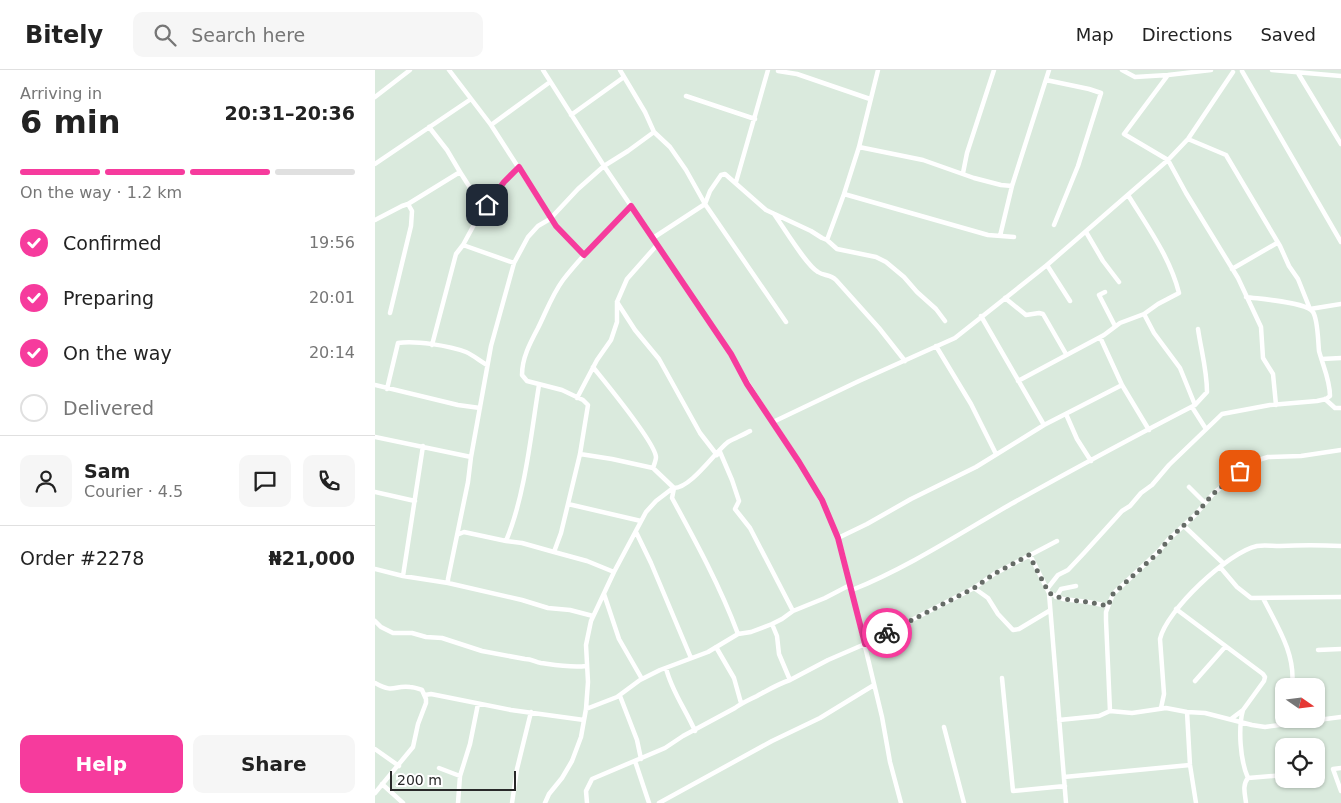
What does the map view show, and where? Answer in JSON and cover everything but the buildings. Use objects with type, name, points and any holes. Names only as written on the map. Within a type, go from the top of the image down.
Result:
[{"type":"street","points":[[375,97],[410,70]]},
{"type":"street","points":[[449,70],[491,125],[550,219],[584,255]]},
{"type":"street","points":[[543,70],[604,166],[731,354],[747,384],[822,500],[838,538],[852,590],[890,762],[901,803]]},
{"type":"street","points":[[620,70],[649,119],[654,132],[670,147],[686,170],[705,204],[786,322]]},
{"type":"street","points":[[736,182],[755,119],[767,70]]},
{"type":"street","points":[[777,70],[797,74],[870,99]]},
{"type":"street","points":[[827,240],[859,147],[878,70]]},
{"type":"street","points":[[963,173],[967,153],[994,70]]},
{"type":"street","points":[[1000,236],[1012,186],[1049,70]]},
{"type":"street","points":[[1122,70],[1135,76],[1168,75],[1211,70]]},
{"type":"street","points":[[773,422],[955,338],[1047,265],[1168,160],[1188,139],[1232,71],[1242,70],[1341,242]]},
{"type":"street","points":[[1272,70],[1341,76]]},
{"type":"street","points":[[1299,73],[1341,144]]},
{"type":"street","points":[[1168,75],[1124,134],[1168,160],[1238,278],[1261,327],[1263,358],[1273,374],[1276,406]]},
{"type":"street","points":[[571,115],[624,77]]},
{"type":"street","points":[[1047,80],[1089,89],[1101,94],[1078,166],[1055,225]]},
{"type":"street","points":[[491,125],[550,82]]},
{"type":"street","points":[[686,96],[755,119]]},
{"type":"street","points":[[375,164],[471,99]]},
{"type":"street","points":[[429,127],[447,150],[476,197],[487,205]]},
{"type":"street","points":[[448,584],[454,548],[459,534],[461,512],[487,365],[498,314],[514,263],[528,237],[538,226],[550,219],[578,189],[604,166],[654,132]]},
{"type":"street","points":[[1048,591],[1059,575],[1068,570],[1122,511],[1130,506],[1141,492],[1152,484],[1222,414],[1259,407],[1325,399],[1329,396],[1330,388],[1322,359],[1314,314],[1280,246],[1241,177],[1226,155],[1188,139]]},
{"type":"street","points":[[859,147],[923,160],[1001,185],[1012,186]]},
{"type":"street","points":[[432,345],[456,254],[469,236],[479,214],[504,182],[519,167]]},
{"type":"street","points":[[375,220],[408,204],[460,172]]},
{"type":"street","points":[[653,238],[705,204],[709,191],[721,175],[725,174],[766,210],[811,231],[827,240],[837,249],[876,257],[887,262],[905,277],[945,321]]},
{"type":"street","points":[[844,194],[988,236],[1015,237]]},
{"type":"street","points":[[1018,381],[1100,337],[1115,326],[1144,314],[1179,293],[1175,276],[1162,251],[1128,195]]},
{"type":"street","points":[[390,312],[411,226],[412,211],[408,204]]},
{"type":"street","points":[[554,552],[561,533],[580,454],[588,403],[562,390],[527,381],[522,375],[525,355],[553,296],[563,280],[631,206]]},
{"type":"street","points":[[774,213],[811,265],[819,273],[831,275],[836,280],[879,328],[905,361]]},
{"type":"street","points":[[1086,232],[1103,261],[1119,282]]},
{"type":"street","points":[[1232,269],[1277,243]]},
{"type":"street","points":[[463,244],[514,263]]},
{"type":"street","points":[[577,398],[615,331],[617,302],[627,279],[657,245]]},
{"type":"street","points":[[1047,265],[1070,301]]},
{"type":"street","points":[[1105,292],[1099,295],[1115,326]]},
{"type":"street","points":[[1246,297],[1295,304],[1310,309],[1341,304]]},
{"type":"street","points":[[1005,298],[1026,315],[1043,314],[1066,354]]},
{"type":"street","points":[[617,302],[635,330],[659,359],[697,428],[718,453],[739,502],[735,509],[751,528],[793,611]]},
{"type":"street","points":[[1144,314],[1154,333],[1180,368],[1193,406],[1206,430]]},
{"type":"street","points":[[981,316],[1044,425]]},
{"type":"street","points":[[852,590],[872,582],[928,552],[1020,499],[1193,406],[1207,392],[1206,365],[1200,345],[1198,329]]},
{"type":"street","points":[[1100,337],[1122,385],[1149,430]]},
{"type":"street","points":[[387,389],[398,343],[432,345],[468,353],[487,365]]},
{"type":"street","points":[[937,346],[971,404],[996,454]]},
{"type":"street","points":[[1322,359],[1341,358]]},
{"type":"street","points":[[593,367],[635,421],[654,452],[656,458],[653,468]]},
{"type":"street","points":[[506,541],[513,524],[525,471],[539,385]]},
{"type":"street","points":[[838,538],[976,467],[1044,425],[1122,385]]},
{"type":"street","points":[[375,386],[458,405],[480,408]]},
{"type":"street","points":[[1325,399],[1335,408],[1341,408]]},
{"type":"street","points":[[1066,414],[1077,438],[1091,461]]},
{"type":"street","points":[[738,634],[695,540],[672,498],[674,488],[679,488],[708,464],[728,443],[750,432]]},
{"type":"street","points":[[375,437],[471,458]]},
{"type":"street","points":[[403,576],[423,446]]},
{"type":"street","points":[[1110,711],[1106,620],[1108,606],[1113,594],[1184,526],[1217,490],[1249,463],[1268,457],[1301,456],[1341,450]]},
{"type":"street","points":[[580,454],[653,468],[673,488]]},
{"type":"street","points":[[545,803],[549,794],[562,778],[572,761],[581,737],[587,709],[587,634],[593,616],[641,521],[652,505],[673,488],[679,488]]},
{"type":"street","points":[[1189,488],[1205,503]]},
{"type":"street","points":[[375,492],[415,501]]},
{"type":"street","points":[[568,504],[641,521]]},
{"type":"street","points":[[1184,526],[1222,566],[1237,587],[1251,598],[1341,597]]},
{"type":"street","points":[[459,534],[464,532],[522,543],[587,561],[614,572]]},
{"type":"street","points":[[636,532],[691,658]]},
{"type":"street","points":[[587,803],[586,791],[592,779],[641,759],[695,731],[741,703],[834,657],[865,644],[974,588],[994,574],[1057,541]]},
{"type":"street","points":[[1161,708],[1164,694],[1160,640],[1165,625],[1185,598],[1222,566],[1256,546],[1341,546]]},
{"type":"street","points":[[1029,555],[1048,591],[1056,661],[1059,720],[1067,803]]},
{"type":"street","points":[[375,569],[522,600],[548,608],[570,610],[593,616]]},
{"type":"street","points":[[587,709],[620,696],[642,679],[716,647],[738,634],[751,632],[771,624],[788,616],[793,611],[850,585]]},
{"type":"street","points":[[1056,597],[1061,590],[1076,586]]},
{"type":"street","points":[[974,588],[988,598],[998,614],[1013,630],[1019,629],[1049,611]]},
{"type":"street","points":[[1048,591],[1056,597],[1108,606]]},
{"type":"street","points":[[604,594],[619,640],[642,679]]},
{"type":"street","points":[[1263,598],[1288,649],[1293,678]]},
{"type":"street","points":[[1176,609],[1265,677],[1264,682],[1243,710],[1231,719]]},
{"type":"street","points":[[375,622],[393,633],[413,633],[426,637],[442,638],[483,651],[532,659],[538,662],[571,667],[586,666]]},
{"type":"street","points":[[771,624],[777,636],[779,654],[790,680]]},
{"type":"street","points":[[716,647],[734,678],[741,703]]},
{"type":"street","points":[[1195,682],[1225,647]]},
{"type":"street","points":[[1318,650],[1341,649]]},
{"type":"street","points":[[666,668],[672,685],[695,731]]},
{"type":"street","points":[[1002,678],[1013,791],[1065,786]]},
{"type":"street","points":[[375,683],[393,690],[411,687],[422,690],[425,695],[425,708],[413,748],[375,793]]},
{"type":"street","points":[[659,803],[772,741],[821,718],[874,685]]},
{"type":"street","points":[[425,695],[431,694],[511,710],[584,720]]},
{"type":"street","points":[[620,696],[637,740],[641,759]]},
{"type":"street","points":[[458,803],[460,776],[470,744],[478,704]]},
{"type":"street","points":[[1059,720],[1099,716],[1110,711],[1132,713],[1166,708],[1205,713],[1259,726],[1275,725]]},
{"type":"street","points":[[1243,710],[1240,722],[1243,764],[1248,778]]},
{"type":"street","points":[[512,803],[517,770],[531,712]]},
{"type":"street","points":[[1187,712],[1189,765],[1196,803]]},
{"type":"street","points":[[1325,719],[1341,717]]},
{"type":"street","points":[[944,727],[964,803]]},
{"type":"street","points":[[375,749],[399,766]]},
{"type":"street","points":[[635,762],[649,803]]},
{"type":"street","points":[[1064,777],[1189,765]]},
{"type":"street","points":[[439,768],[460,776]]},
{"type":"street","points":[[1341,768],[1333,769],[1341,791]]},
{"type":"street","points":[[1248,778],[1275,776]]},
{"type":"street","points":[[1246,803],[1244,787],[1245,781],[1248,778]]},
{"type":"street","points":[[383,784],[403,803]]},
{"type":"way so far","points":[[887,633],[974,588],[994,574],[1029,555],[1049,593],[1071,601],[1108,606],[1113,594],[1159,552],[1168,540],[1195,515],[1217,490],[1240,471]]},
{"type":"route","points":[[487,205],[504,182],[519,167],[550,219],[584,255],[631,206],[731,354],[747,384],[822,500],[838,538],[865,644],[887,633]]}]
